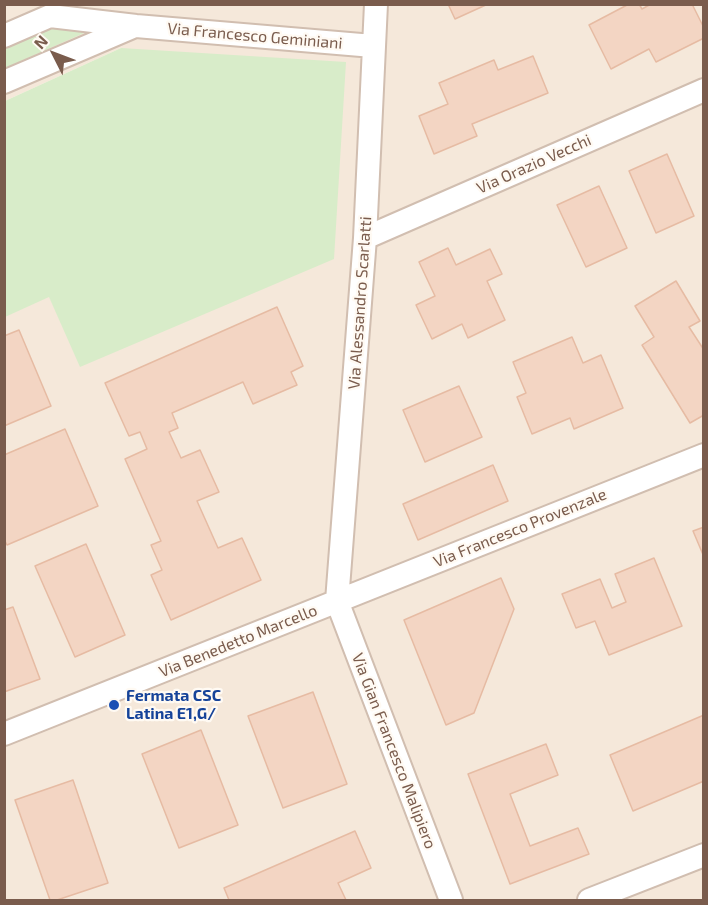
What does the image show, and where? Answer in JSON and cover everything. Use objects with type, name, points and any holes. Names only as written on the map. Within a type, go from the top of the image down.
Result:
[{"type":"street","name":"Via Alessandro Scarlatti","points":[[337,601],[365,238],[376,4]]},
{"type":"street","name":"Via Francesco Geminiani","points":[[4,36],[50,16],[136,26],[374,45]]},
{"type":"street","name":"Via Francesco Geminiani","points":[[4,82],[136,26]]},
{"type":"street","name":"Via Orazio Vecchi","points":[[365,238],[704,90]]},
{"type":"street","name":"Via Francesco Provenzale","points":[[337,601],[704,455]]},
{"type":"street","name":"Via Benedetto Marcello","points":[[4,734],[337,601]]},
{"type":"street","name":"Via Gian Francesco Malipiero","points":[[337,601],[451,900]]},
{"type":"street","points":[[589,900],[704,855]]},
{"type":"shaded area","points":[[5,5],[703,5],[703,900],[5,900],[4,142],[50,298],[81,367],[121,48],[5,101]]},
{"type":"green space","points":[[52,26],[91,30],[5,68],[5,46]]},
{"type":"green space","points":[[121,48],[346,62],[334,259],[80,367],[49,297],[5,317],[5,101]]},
{"type":"building","points":[[448,4],[488,4],[455,19]]},
{"type":"building","points":[[629,4],[639,4],[642,9],[651,4],[692,4],[704,28],[704,38],[656,62],[649,49],[611,69],[589,25]]},
{"type":"building","points":[[533,56],[548,93],[472,124],[477,136],[434,154],[419,116],[448,104],[439,83],[494,60],[498,70]]},
{"type":"building","points":[[667,154],[694,216],[656,233],[629,171]]},
{"type":"building","points":[[599,186],[627,248],[586,267],[557,205]]},
{"type":"building","points":[[448,248],[456,265],[490,249],[502,274],[487,281],[505,320],[468,338],[462,324],[432,339],[416,305],[435,296],[419,262]]},
{"type":"building","points":[[676,281],[700,321],[689,327],[704,350],[704,415],[690,423],[642,345],[654,337],[635,306]]},
{"type":"building","points":[[277,307],[303,366],[291,372],[297,385],[253,404],[243,382],[172,413],[178,428],[169,432],[181,458],[200,450],[219,492],[197,501],[218,548],[242,538],[261,580],[171,620],[151,575],[162,570],[151,545],[161,541],[125,459],[147,449],[140,432],[129,436],[105,383]]},
{"type":"building","points":[[19,330],[51,406],[4,426],[4,336]]},
{"type":"building","points":[[572,337],[583,363],[601,355],[623,408],[574,429],[570,418],[532,434],[517,397],[526,393],[513,362]]},
{"type":"building","points":[[459,386],[482,437],[425,462],[403,410]]},
{"type":"building","points":[[65,429],[98,506],[7,545],[4,539],[4,455]]},
{"type":"building","points":[[493,465],[508,501],[418,540],[403,504]]},
{"type":"building","points":[[704,527],[704,557],[693,531]]},
{"type":"building","points":[[86,544],[125,635],[75,657],[35,566]]},
{"type":"building","points":[[654,558],[682,626],[609,655],[595,621],[576,628],[562,594],[600,579],[612,608],[626,602],[615,574]]},
{"type":"building","points":[[501,578],[514,609],[474,713],[446,725],[404,620]]},
{"type":"building","points":[[13,607],[40,679],[4,692],[4,610]]},
{"type":"building","points":[[313,692],[347,784],[283,808],[248,716]]},
{"type":"building","points":[[704,715],[704,781],[633,811],[610,755]]},
{"type":"building","points":[[201,730],[238,825],[179,848],[142,754]]},
{"type":"building","points":[[546,744],[558,775],[510,794],[530,846],[578,828],[589,854],[510,884],[468,774]]},
{"type":"building","points":[[73,780],[108,883],[57,900],[50,900],[15,800]]},
{"type":"building","points":[[355,831],[371,868],[338,883],[346,900],[229,900],[224,888]]},
{"type":"place","name":"Fermata CSC Latina E1,G/","points":[[114,705]]}]
